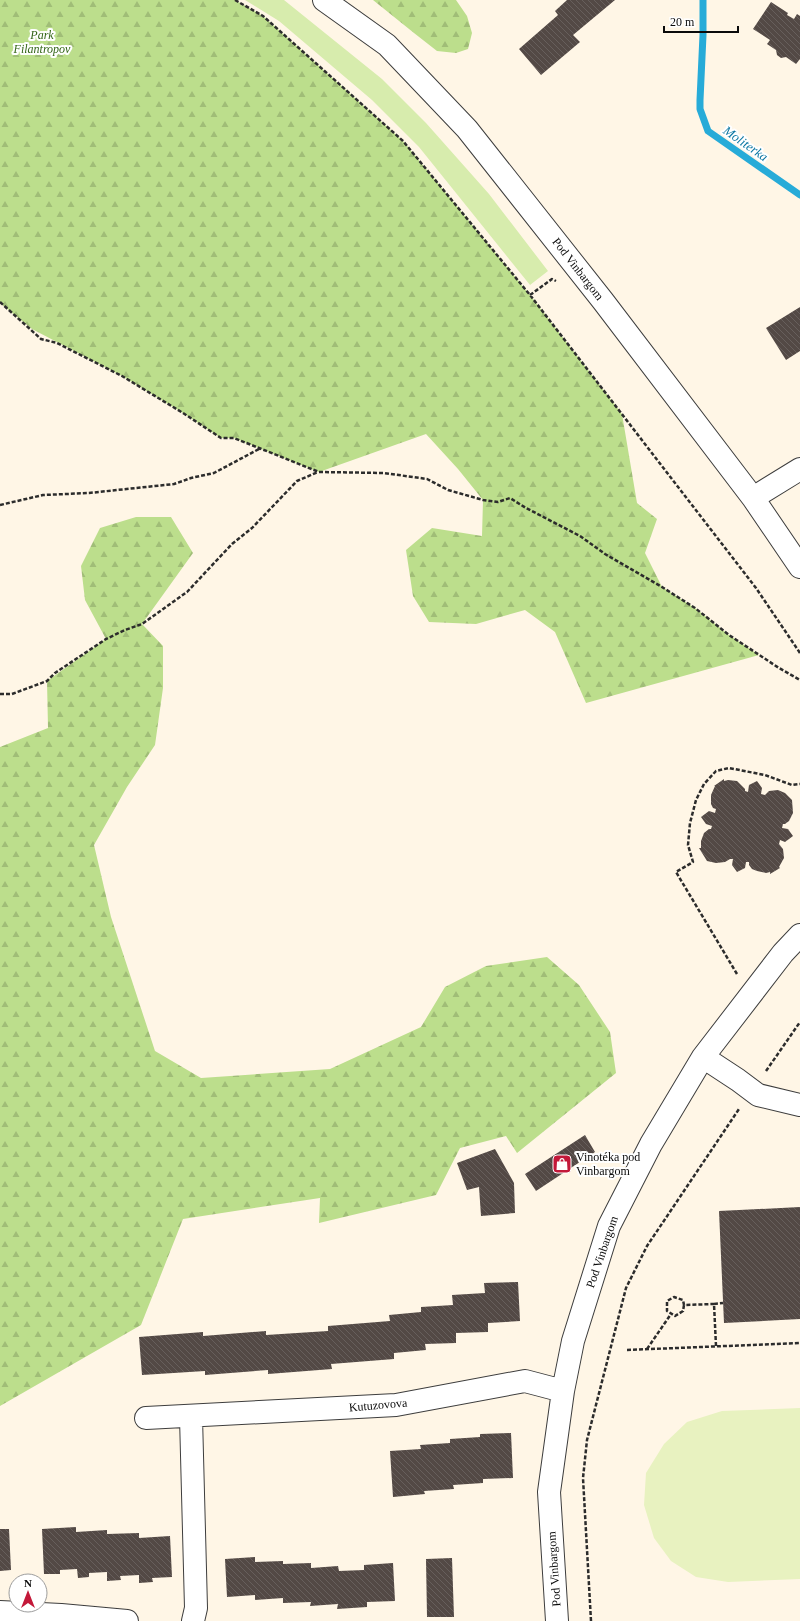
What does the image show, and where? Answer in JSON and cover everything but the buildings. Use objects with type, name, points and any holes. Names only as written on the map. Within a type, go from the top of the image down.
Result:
[{"type":"street","name":"Pod Vinbargom","points":[[324,0],[387,45],[467,130],[574,263],[753,498],[800,567]]},
{"type":"street","points":[[753,498],[800,469]]},
{"type":"street","name":"Pod Vinbargom","points":[[557,1621],[549,1492],[563,1391],[573,1341],[609,1226],[651,1144],[703,1057],[783,953],[800,935]]},
{"type":"street","points":[[703,1057],[758,1095],[800,1105]]},
{"type":"street","name":"Kutuzovova","points":[[146,1418],[396,1405],[526,1381],[563,1391]]},
{"type":"street","points":[[191,1416],[196,1608],[193,1621]]},
{"type":"street","points":[[0,1612],[61,1615],[127,1621]]},
{"type":"path","points":[[235,0],[263,16],[403,141],[530,295],[756,588],[800,653]]},
{"type":"path","points":[[530,295],[552,279]]},
{"type":"path","points":[[0,302],[41,339],[57,343],[122,376],[222,438],[234,438],[319,472],[384,473],[427,479],[448,490],[483,500],[498,502],[510,498],[580,536],[605,554],[662,586],[695,608],[729,634],[779,668],[800,680]]},
{"type":"path","points":[[0,505],[43,495],[89,493],[174,484],[191,478],[214,473],[260,449]]},
{"type":"path","points":[[0,694],[12,694],[47,681],[106,639],[142,624],[192,587],[232,544],[252,528],[297,481],[319,472]]},
{"type":"path","points":[[739,978],[676,872],[693,862],[688,845],[690,823],[696,800],[704,784],[716,771],[729,768],[765,775],[792,786],[800,784]]},
{"type":"path","points":[[591,1621],[583,1478],[587,1440],[626,1288],[647,1246],[752,1090],[800,1022]]},
{"type":"path","points":[[674,1297],[683,1300],[684,1305],[683,1311],[675,1316],[667,1312],[667,1301],[674,1297]]},
{"type":"path","points":[[684,1305],[723,1303]]},
{"type":"path","points":[[714,1304],[716,1346]]},
{"type":"path","points":[[647,1349],[671,1314]]},
{"type":"path","points":[[627,1350],[800,1342]]},
{"type":"green space","name":"Park Filantropov","points":[[0,0],[235,0],[263,16],[403,141],[530,295],[622,414],[637,503],[657,519],[645,553],[662,587],[695,608],[729,635],[759,655],[586,703],[555,632],[525,610],[476,624],[429,622],[413,596],[406,550],[432,528],[482,536],[483,500],[458,469],[426,434],[319,472],[234,438],[221,438],[122,376],[32,329],[0,303]]},
{"type":"green space","points":[[245,0],[284,0],[382,79],[426,123],[489,194],[548,271],[530,285],[419,147],[372,100],[279,21]]},
{"type":"green space","points":[[373,0],[456,0],[467,16],[472,33],[468,49],[456,53],[437,51]]},
{"type":"green space","points":[[136,517],[171,517],[193,553],[142,624],[163,646],[163,688],[155,745],[127,787],[94,845],[111,917],[155,1051],[201,1078],[330,1069],[421,1027],[445,987],[486,966],[547,957],[579,985],[610,1032],[616,1073],[517,1153],[506,1136],[460,1148],[436,1195],[319,1223],[320,1198],[183,1219],[141,1325],[0,1406],[0,747],[48,728],[47,681],[106,639],[85,600],[81,566],[100,528]]},
{"type":"green space","points":[[800,1408],[800,1579],[728,1582],[696,1577],[671,1561],[654,1538],[644,1505],[646,1473],[664,1444],[687,1422],[722,1411]]},
{"type":"waterway","name":"Moliterka","points":[[703,0],[700,109],[708,131],[800,195]]},
{"type":"place","name":"Vinotéka pod Vinbargom","points":[[562,1164]]}]
